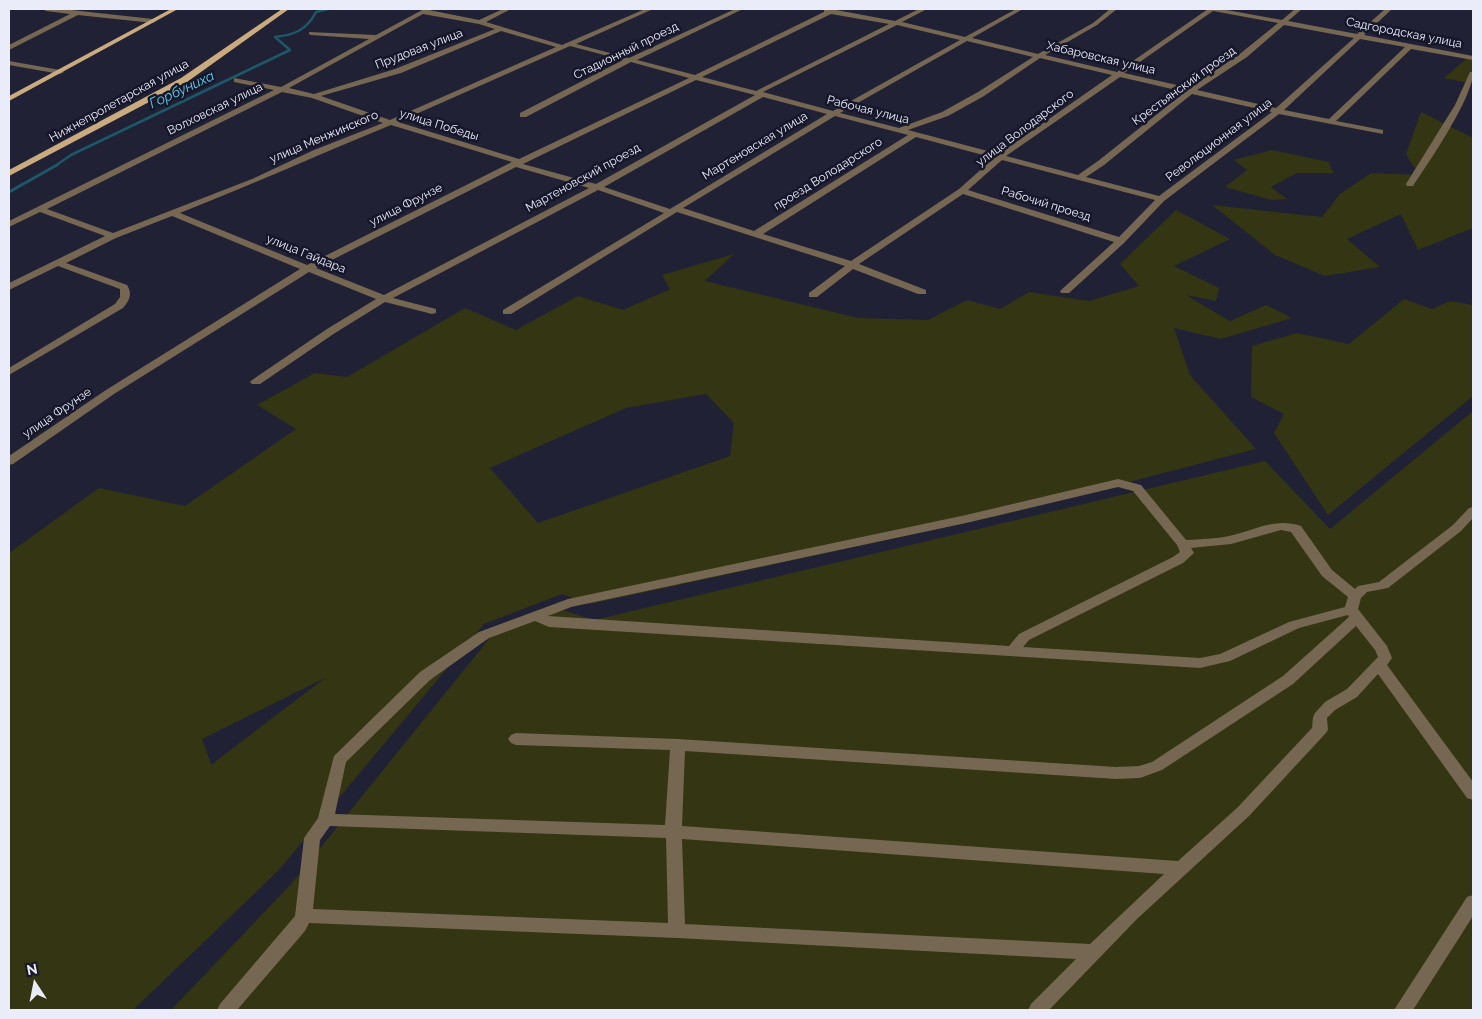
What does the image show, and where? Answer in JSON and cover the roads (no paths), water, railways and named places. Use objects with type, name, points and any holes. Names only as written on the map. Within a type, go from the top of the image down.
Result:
[{"type":"main road","points":[[9,99],[175,9]]},
{"type":"main road","name":"Нижнепролетарская улица","points":[[9,173],[184,80],[286,9]]},
{"type":"street","points":[[46,9],[79,11],[153,21]]},
{"type":"street","name":"Прудовая улица","points":[[480,22],[508,9]]},
{"type":"street","name":"улица Менжинского","points":[[9,287],[112,236],[255,181],[317,152],[650,9]]},
{"type":"street","name":"Стадионный проезд","points":[[523,115],[628,61],[740,9]]},
{"type":"street","name":"Хабаровская улица","points":[[816,9],[833,10],[896,23],[1278,111],[1380,132]]},
{"type":"street","name":"Мартеновский проезд","points":[[256,382],[331,331],[384,299],[597,187],[761,95],[760,90],[924,9]]},
{"type":"street","name":"Мартеновская улица","points":[[506,312],[834,113],[1020,9]]},
{"type":"street","points":[[901,130],[945,114],[981,94],[1039,56],[1095,24],[1114,9]]},
{"type":"street","name":"Садгородская улица","points":[[1212,9],[1473,58]]},
{"type":"street","name":"улица Володарского","points":[[813,295],[852,265],[962,191],[1001,156],[1212,9]]},
{"type":"street","name":"Крестьянский проезд","points":[[1078,178],[1101,163],[1191,91],[1244,55],[1299,9]]},
{"type":"street","name":"Революционная улица","points":[[1065,291],[1122,241],[1161,199],[1278,111],[1389,9]]},
{"type":"street","name":"Рабочая улица","points":[[424,10],[480,22],[566,46],[901,130],[1161,199]]},
{"type":"street","name":"Волховская улица","points":[[9,224],[284,88],[424,10]]},
{"type":"street","name":"улица Фрунзе","points":[[9,461],[126,382],[308,268],[517,163],[833,10]]},
{"type":"street","points":[[9,48],[79,11]]},
{"type":"street","name":"Прудовая улица","points":[[314,96],[398,71],[502,28]]},
{"type":"street","points":[[311,32],[376,37]]},
{"type":"street","points":[[1330,122],[1411,45]]},
{"type":"street","points":[[9,63],[60,72]]},
{"type":"street","points":[[1410,184],[1459,105],[1473,74]]},
{"type":"street","name":"улица Победы","points":[[237,80],[284,88],[314,96],[517,163],[852,265],[922,292]]},
{"type":"street","name":"проезд Володарского","points":[[754,235],[916,134]]},
{"type":"street","name":"Рабочий проезд","points":[[962,191],[1122,241]]},
{"type":"street","points":[[39,208],[112,236]]},
{"type":"street","name":"улица Гайдара","points":[[172,213],[384,299],[432,311]]},
{"type":"street","points":[[9,372],[119,306],[125,299],[124,287],[58,263]]},
{"type":"street","points":[[226,1010],[299,926],[304,916],[312,838],[326,820],[339,760],[425,676],[484,635],[568,603],[966,519],[1118,483],[1137,488],[1183,544],[1187,553],[1178,560],[1024,636],[1016,645],[1016,651]]},
{"type":"street","points":[[516,739],[678,745],[1116,773],[1140,772],[1157,766],[1288,680],[1354,608],[1363,590],[1383,585],[1457,528],[1473,511]]},
{"type":"street","points":[[1037,1010],[1181,868],[1243,812],[1320,730],[1320,717],[1330,706],[1343,700],[1385,658],[1382,649],[1354,608],[1296,529],[1291,526],[1277,526],[1230,540],[1183,544]]},
{"type":"street","points":[[534,615],[549,622],[1214,662],[1226,658],[1260,639],[1319,616],[1354,608]]},
{"type":"street","points":[[1379,664],[1473,794]]},
{"type":"street","points":[[677,931],[673,809],[678,745]]},
{"type":"street","points":[[326,820],[674,832],[1181,868]]},
{"type":"street","points":[[1403,1010],[1473,902]]},
{"type":"street","points":[[304,916],[677,931],[1094,952]]},
{"type":"waterway","name":"Горбуниха","points":[[55,166],[71,155],[290,50],[275,37],[294,33],[304,27],[316,12],[328,9]]},
{"type":"waterway","name":"Горбуниха","points":[[9,192],[57,165]]}]
